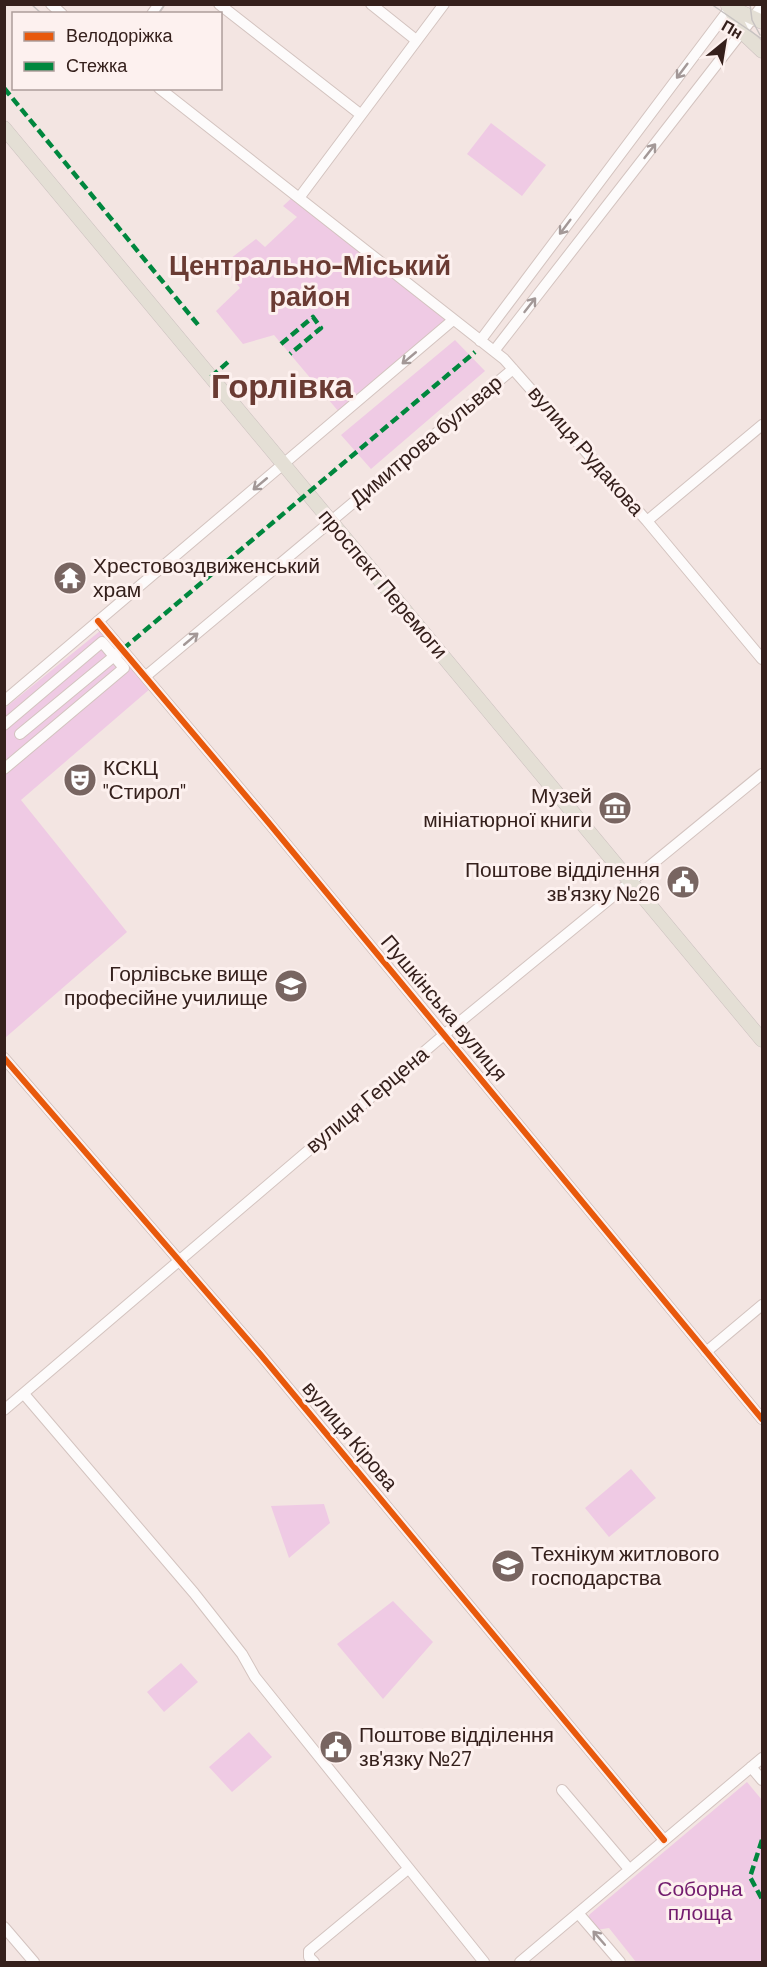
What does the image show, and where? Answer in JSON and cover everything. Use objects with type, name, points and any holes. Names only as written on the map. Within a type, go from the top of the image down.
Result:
[{"type":"main road","points":[[730,6],[760,15]]},
{"type":"main road","points":[[730,6],[742,32],[762,51]]},
{"type":"main road","name":"проспект Перемоги","points":[[4,128],[762,1040]]},
{"type":"street","points":[[219,4],[360,114]]},
{"type":"street","points":[[371,4],[416,40]]},
{"type":"street","points":[[298,198],[444,4]]},
{"type":"street","name":"Димитрова бульвар","points":[[480,341],[730,6]]},
{"type":"street","name":"Димитрова бульвар","points":[[494,351],[742,32],[760,15]]},
{"type":"street","name":"вулиця Рудакова","points":[[162,90],[494,351],[513,369],[647,520],[762,659]]},
{"type":"street","points":[[4,701],[453,320]]},
{"type":"street","name":"Димитрова бульвар","points":[[146,676],[513,369]]},
{"type":"street","points":[[647,520],[762,425]]},
{"type":"street","name":"Пушкінська вулиця","points":[[98,621],[118,652],[146,676],[762,1419]]},
{"type":"street","points":[[4,769],[124,668],[118,652],[102,642],[7,723],[30,746]]},
{"type":"street","points":[[20,734],[118,652]]},
{"type":"street","name":"вулиця Герцена","points":[[4,1410],[9,1402],[24,1394],[445,1034],[762,774]]},
{"type":"street","name":"вулиця Кірова","points":[[4,1058],[180,1259],[664,1840]]},
{"type":"street","points":[[706,1352],[762,1305]]},
{"type":"street","points":[[24,1394],[194,1593],[242,1654],[255,1677],[484,1962]]},
{"type":"street","points":[[520,1962],[762,1758]]},
{"type":"street","points":[[752,1767],[762,1780]]},
{"type":"street","points":[[562,1790],[629,1869]]},
{"type":"street","points":[[314,1962],[309,1957],[309,1951],[408,1869]]},
{"type":"street","points":[[578,1913],[620,1962]]},
{"type":"street","points":[[5,1929],[34,1962]]},
{"type":"green space","points":[[491,123],[546,165],[522,196],[467,154]]},
{"type":"green space","points":[[296,194],[453,317],[339,412],[274,335],[243,344],[216,311],[240,288],[222,265],[256,239],[265,247],[297,217],[283,206]]},
{"type":"green space","points":[[455,340],[485,371],[371,469],[341,435]]},
{"type":"green space","points":[[100,631],[151,688],[21,800],[127,932],[5,1038],[5,708]]},
{"type":"green space","points":[[631,1469],[656,1498],[609,1537],[585,1508]]},
{"type":"green space","points":[[324,1504],[330,1523],[289,1558],[271,1506]]},
{"type":"green space","points":[[393,1601],[433,1642],[383,1699],[337,1644]]},
{"type":"green space","points":[[181,1663],[198,1682],[164,1712],[147,1692]]},
{"type":"green space","points":[[249,1732],[272,1757],[232,1792],[209,1767]]},
{"type":"green space","name":"Соборна площа","points":[[747,1782],[762,1800],[762,1962],[636,1962],[609,1928],[596,1930],[588,1917]]},
{"type":"tram line","points":[[31,4],[40,12]]},
{"type":"tram line","points":[[159,12],[165,4]]},
{"type":"tram line","points":[[711,4],[762,39]]},
{"type":"tram line","points":[[750,4],[752,20],[760,35]]},
{"type":"marked path","points":[[4,88],[199,326]]},
{"type":"marked path","points":[[281,344],[313,317],[321,328],[290,354]]},
{"type":"marked path","points":[[123,649],[475,352]]},
{"type":"marked path","points":[[211,377],[228,362]]},
{"type":"marked path","points":[[762,1840],[750,1877],[762,1899]]},
{"type":"cycle path","points":[[98,621],[268,822],[762,1419]]},
{"type":"cycle path","points":[[4,1058],[260,1354],[664,1840]]},
{"type":"place","name":"Хрестовоздвиженський храм","points":[[70,578]]},
{"type":"place","name":"КСКЦ \"Стирол\"","points":[[80,780]]},
{"type":"place","name":"Музей мініатюрної книги","points":[[615,808]]},
{"type":"place","name":"Поштове відділення зв'язку №26","points":[[683,882]]},
{"type":"place","name":"Горлівське вище професійне училище","points":[[291,986]]},
{"type":"place","name":"Технікум житлового господарства","points":[[508,1566]]},
{"type":"place","name":"Поштове відділення зв'язку №27","points":[[336,1747]]},
{"type":"district","name":"Центрально-Міський район","points":[[310,282]]},
{"type":"district","name":"Горлівка","points":[[282,386]]}]
